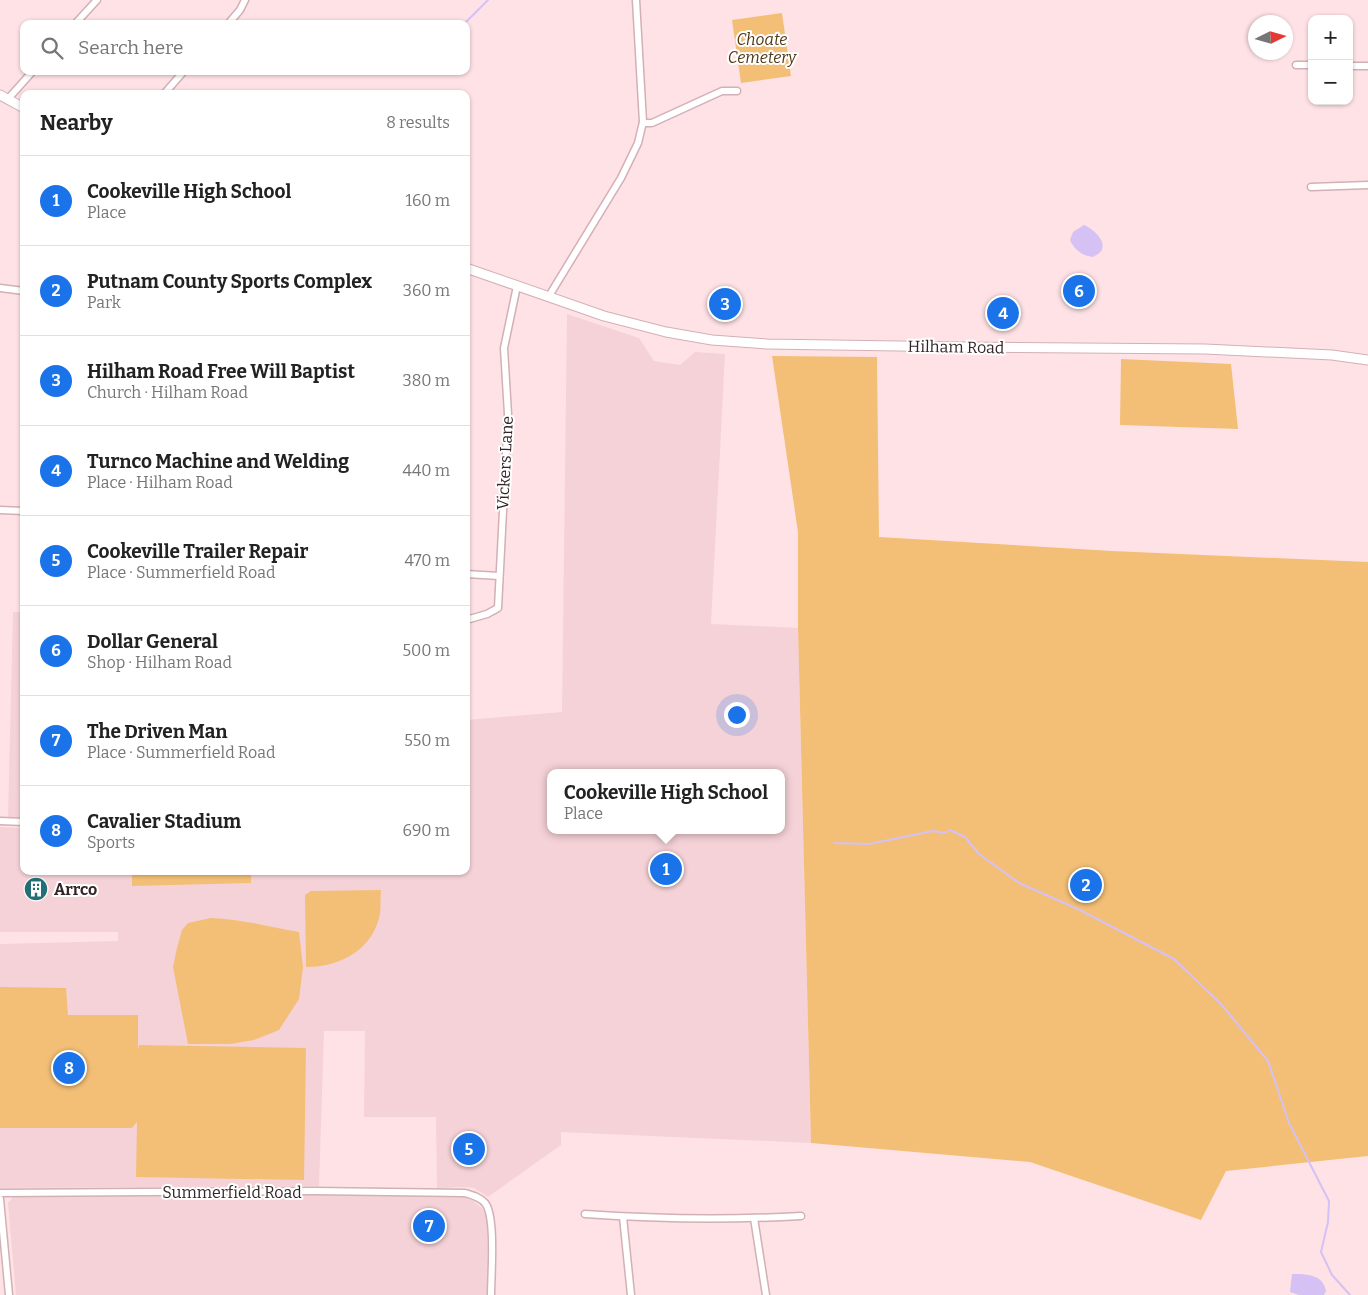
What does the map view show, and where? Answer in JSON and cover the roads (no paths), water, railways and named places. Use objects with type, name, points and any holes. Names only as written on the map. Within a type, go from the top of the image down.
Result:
[{"type":"main road","points":[[4,98],[20,106]]},
{"type":"main road","name":"Hilham Road","points":[[470,269],[604,316],[666,332],[712,340],[767,344],[965,348],[1205,349],[1332,356],[1368,360]]},
{"type":"street","points":[[80,20],[97,0]]},
{"type":"street","points":[[231,20],[245,0]]},
{"type":"street","points":[[549,296],[621,178],[638,142],[643,123],[636,0]]},
{"type":"street","points":[[1296,64],[1308,65]]},
{"type":"street","points":[[1353,66],[1368,66]]},
{"type":"street","points":[[4,98],[29,75]]},
{"type":"street","points":[[167,90],[181,75]]},
{"type":"street","points":[[643,123],[652,123],[722,91],[737,91]]},
{"type":"street","points":[[1311,187],[1368,185]]},
{"type":"street","name":"Vickers Lane","points":[[470,619],[487,614],[498,608],[508,414],[504,348],[517,286]]},
{"type":"street","points":[[0,288],[20,290]]},
{"type":"street","points":[[0,510],[20,511]]},
{"type":"street","points":[[470,574],[499,576]]},
{"type":"street","points":[[0,821],[20,822]]},
{"type":"street","name":"Summerfield Road","points":[[0,1193],[314,1191],[464,1193],[476,1196],[484,1202],[489,1210],[491,1222],[491,1295]]},
{"type":"street","points":[[0,1199],[9,1295]]},
{"type":"street","points":[[585,1214],[623,1217],[754,1218],[801,1216]]},
{"type":"street","points":[[623,1217],[631,1295]]},
{"type":"street","points":[[754,1218],[766,1295]]},
{"type":"waterway","points":[[468,20],[488,0]]},
{"type":"waterway","points":[[834,843],[869,844],[933,831],[945,833],[950,830],[965,837],[979,854],[1019,883],[1080,910],[1174,959],[1221,1004],[1268,1061],[1289,1123],[1329,1201],[1328,1222],[1321,1252],[1332,1275],[1350,1295]]},
{"type":"place","name":"Dollar General","points":[[1079,291]]},
{"type":"place","name":"Hilham Road Free Will Baptist","points":[[725,304]]},
{"type":"place","name":"Turnco Machine and Welding","points":[[1003,313]]},
{"type":"place","name":"Cookeville High School","points":[[666,869]]},
{"type":"place","name":"Putnam County Sports Complex","points":[[1086,885]]},
{"type":"place","name":"Arrco","points":[[36,889]]},
{"type":"place","name":"Cavalier Stadium","points":[[69,1068]]},
{"type":"place","name":"Cookeville Trailer Repair","points":[[469,1149]]},
{"type":"place","name":"The Driven Man","points":[[429,1226]]},
{"type":"park label","name":"Choate Cemetery","points":[[762,48]]}]
